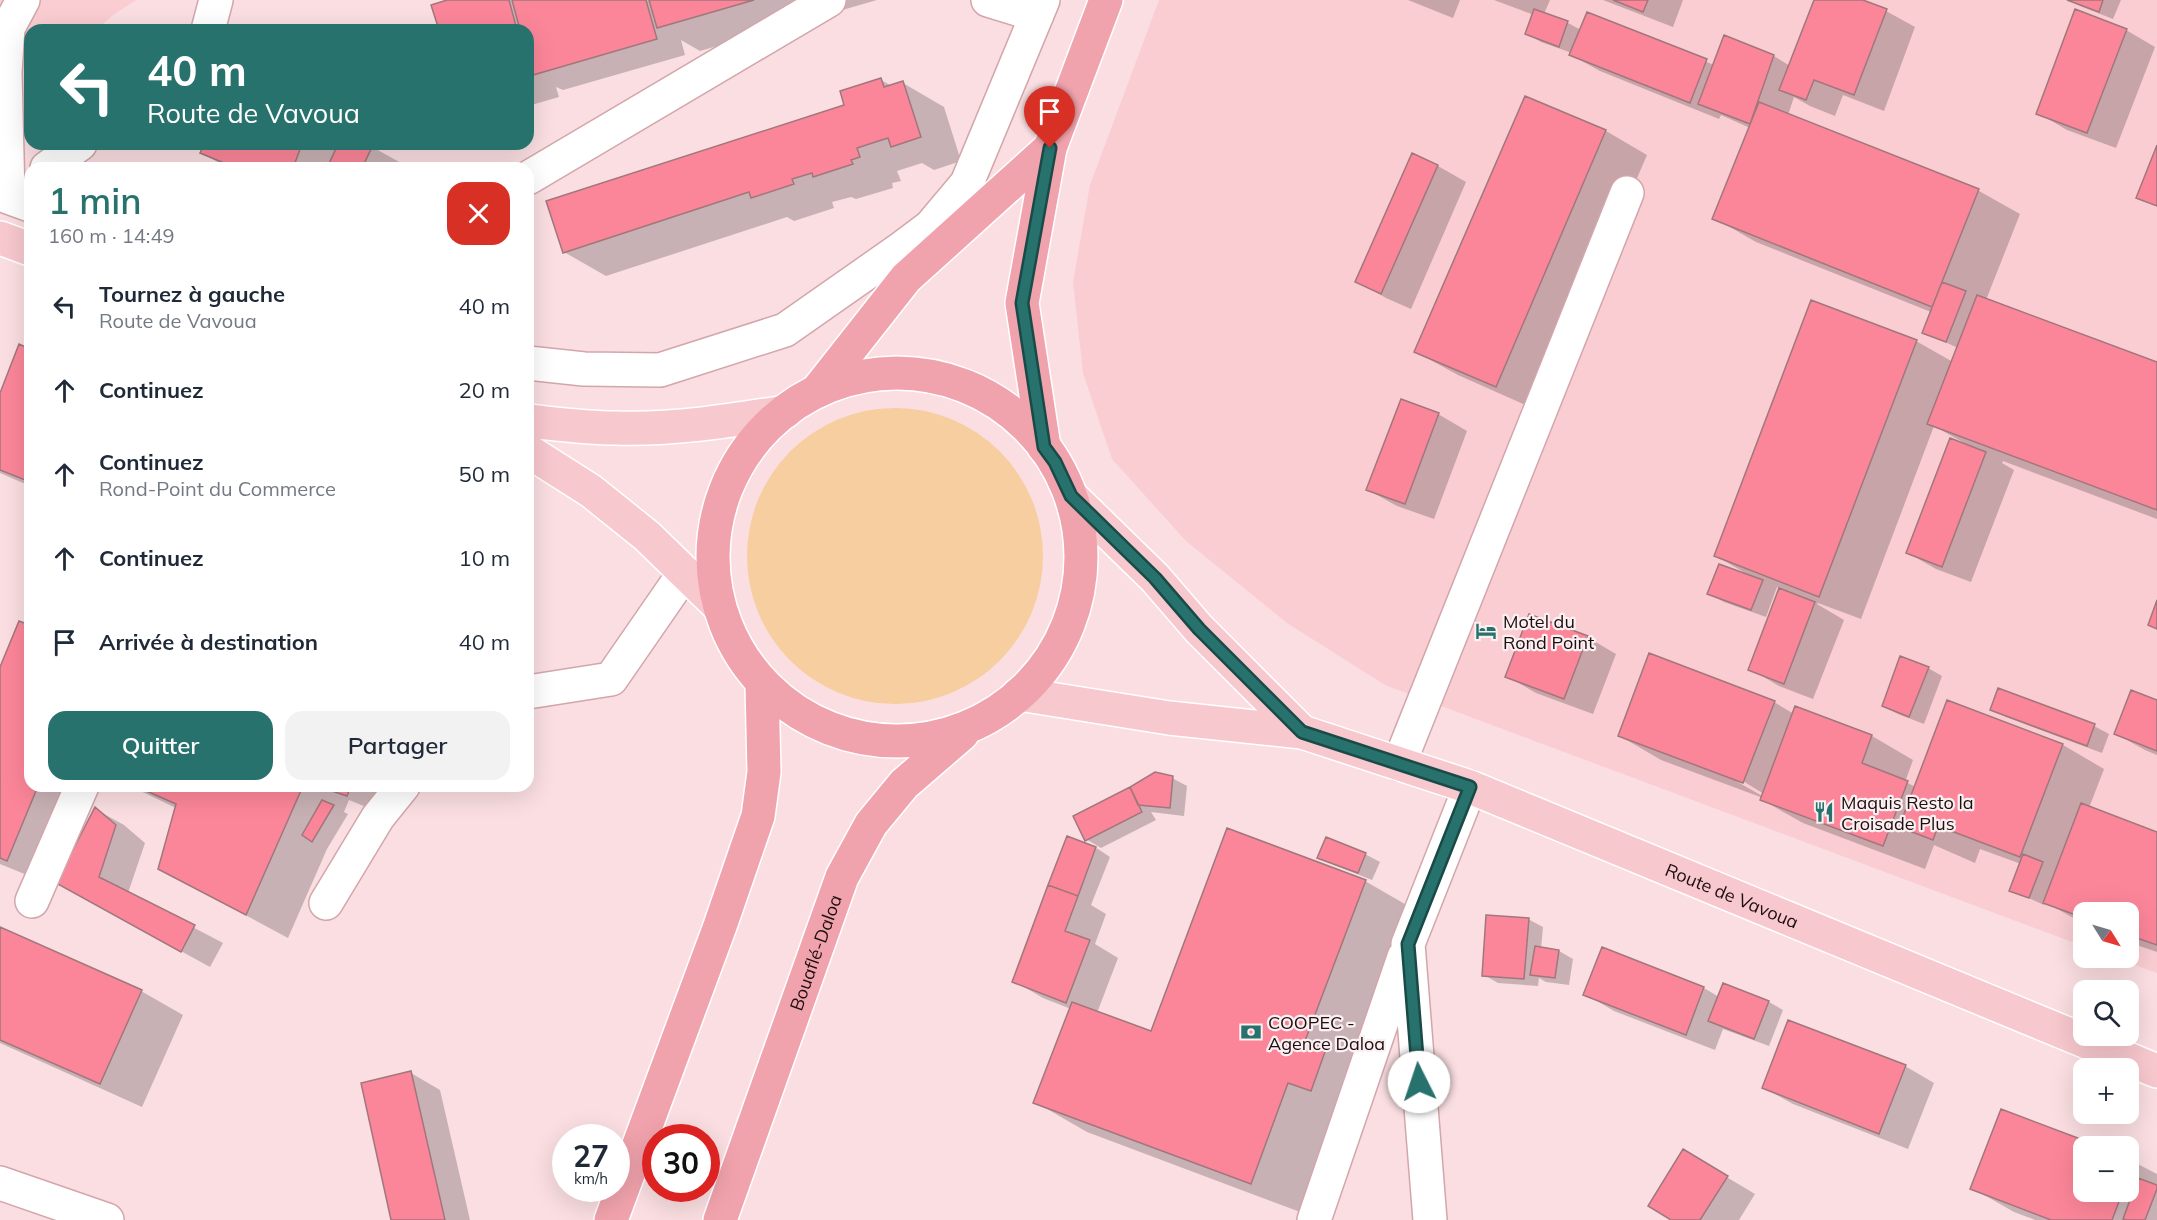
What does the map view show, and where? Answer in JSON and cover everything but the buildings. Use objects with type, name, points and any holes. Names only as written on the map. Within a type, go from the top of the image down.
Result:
[{"type":"highway","points":[[1044,447],[1022,303],[1050,148],[1106,0]]},
{"type":"highway","points":[[817,392],[906,278],[1050,148]]},
{"type":"highway","points":[[887,373],[923,375],[958,383],[991,399],[1020,420],[1055,462],[1071,496],[1079,533],[1080,569],[1073,606],[1060,641],[1039,672],[1019,694],[995,712],[973,724],[934,738],[897,742],[859,739],[823,727],[790,709],[762,684],[735,648],[719,606],[713,563],[717,520],[731,479],[754,442],[785,412],[817,392],[851,379],[887,373]]},
{"type":"highway","points":[[611,1220],[720,926],[758,816],[764,772],[762,684]]},
{"type":"highway","name":"Bouaflé-Daloa","points":[[720,1220],[842,877],[871,824],[904,784],[973,724]]},
{"type":"main road","points":[[0,238],[24,247]]},
{"type":"main road","points":[[534,422],[615,429],[715,424],[785,412]]},
{"type":"main road","points":[[534,455],[591,491],[647,536],[719,606]]},
{"type":"main road","points":[[1071,496],[1155,578],[1199,629],[1302,732]]},
{"type":"main road","points":[[1019,694],[1169,718],[1302,732]]},
{"type":"main road","name":"Route de Vavoua","points":[[1302,732],[1470,787],[2157,1071]]},
{"type":"street","points":[[17,198],[5,72],[8,28],[23,0]]},
{"type":"street","points":[[210,24],[216,0]]},
{"type":"street","points":[[534,174],[829,0]]},
{"type":"street","points":[[534,364],[584,369],[660,370],[785,330],[930,227],[968,183],[1040,8],[988,0]]},
{"type":"street","points":[[55,162],[72,150]]},
{"type":"street","points":[[1399,764],[1627,194]]},
{"type":"street","points":[[534,691],[611,679],[685,572]]},
{"type":"street","points":[[1314,1220],[1408,944],[1470,787]]},
{"type":"street","points":[[32,902],[79,792]]},
{"type":"street","points":[[326,903],[378,817],[399,792]]},
{"type":"street","points":[[1408,944],[1430,1220]]},
{"type":"street","points":[[0,1183],[107,1220]]},
{"type":"shaded area","points":[[0,0],[136,0],[103,24],[24,24],[24,103],[14,113],[0,138]]},
{"type":"shaded area","points":[[1159,0],[2157,0],[2157,973],[2139,966],[2139,902],[2073,902],[2073,942],[1385,685],[1287,623],[1186,541],[1112,459],[1083,373],[1073,282],[1090,185]]},
{"type":"shaded area","points":[[880,408],[910,408],[938,414],[965,425],[989,441],[1010,462],[1026,486],[1037,513],[1043,541],[1043,571],[1037,599],[1026,626],[1010,650],[989,671],[965,687],[938,698],[910,704],[880,704],[852,698],[825,687],[801,671],[780,650],[764,626],[753,599],[747,571],[747,541],[753,513],[764,486],[780,462],[801,441],[825,425],[852,414]]},
{"type":"place","name":"Motel du Rond Point","points":[[1486,631]]},
{"type":"place","name":"Maquis Resto la Croisade Plus","points":[[1824,812]]},
{"type":"place","name":"COOPEC - Agence Daloa","points":[[1251,1032]]},
{"type":"route","points":[[1050,148],[1022,303],[1044,447],[1055,462],[1071,496],[1155,578],[1199,629],[1302,732],[1470,787],[1408,944],[1419,1082]]}]
